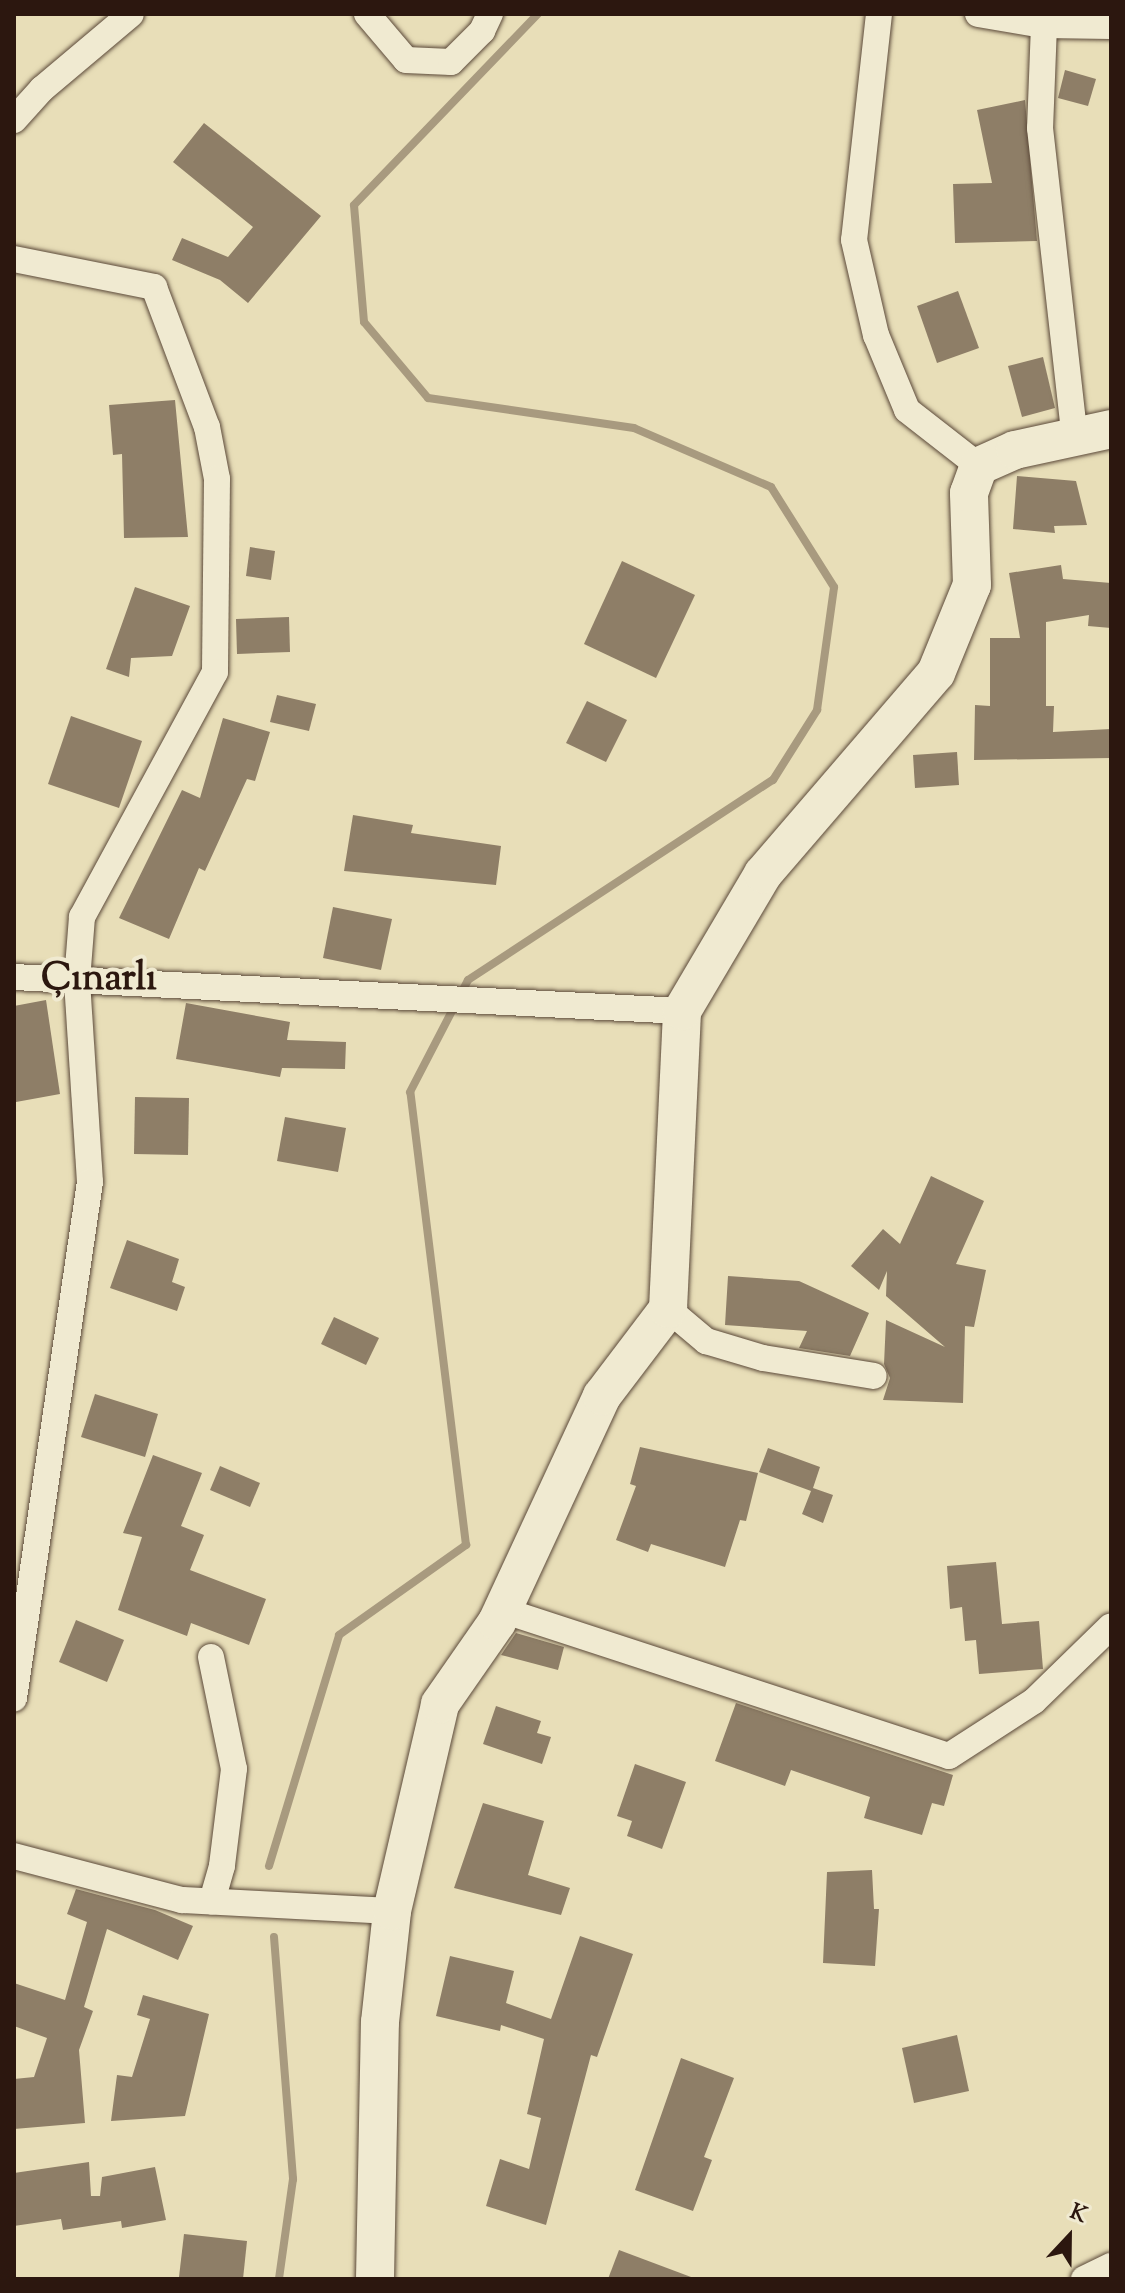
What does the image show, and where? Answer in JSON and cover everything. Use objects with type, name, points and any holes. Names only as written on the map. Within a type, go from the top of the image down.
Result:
[{"type":"street","points":[[14,120],[42,89],[131,14]]},
{"type":"street","points":[[367,14],[406,60],[451,62],[482,31],[490,14]]},
{"type":"street","points":[[879,14],[854,240],[857,254],[876,335],[907,410],[979,466]]},
{"type":"street","points":[[978,14],[1044,25],[1111,26]]},
{"type":"street","points":[[1044,25],[1040,128],[1075,440]]},
{"type":"street","points":[[14,1698],[90,1182],[77,981],[82,917],[215,672],[217,479],[207,427],[154,287],[17,252]]},
{"type":"street","points":[[375,2279],[380,2022],[392,1911],[440,1704],[502,1610],[602,1396],[668,1309],[682,1011],[763,874],[936,673],[972,585],[969,493],[979,466],[1015,450],[1075,440],[1111,429]]},
{"type":"street","points":[[14,977],[286,989],[390,999],[509,1001],[682,1011]]},
{"type":"street","points":[[668,1309],[706,1341],[763,1358],[874,1376]]},
{"type":"street","points":[[502,1610],[949,1756],[1034,1701],[1111,1626]]},
{"type":"street","points":[[211,1657],[234,1769],[222,1866],[212,1902]]},
{"type":"street","points":[[14,1856],[119,1887],[212,1902],[392,1911]]},
{"type":"street","points":[[1084,2279],[1111,2266]]},
{"type":"building","points":[[1065,70],[1096,79],[1088,106],[1058,98]]},
{"type":"building","points":[[1025,100],[1037,241],[955,243],[953,184],[992,183],[977,110]]},
{"type":"building","points":[[204,123],[321,216],[248,303],[220,280],[172,260],[182,238],[228,257],[253,227],[173,162]]},
{"type":"building","points":[[958,291],[979,348],[937,363],[917,306]]},
{"type":"building","points":[[1043,357],[1055,408],[1022,417],[1008,366]]},
{"type":"building","points":[[175,400],[188,537],[124,538],[122,454],[113,455],[109,405]]},
{"type":"building","points":[[1017,476],[1076,481],[1087,525],[1054,526],[1055,533],[1013,529]]},
{"type":"building","points":[[250,547],[275,551],[271,580],[246,576]]},
{"type":"building","points":[[622,561],[695,595],[656,678],[584,644]]},
{"type":"building","points":[[1061,565],[1063,579],[1111,583],[1111,628],[1088,626],[1089,615],[1046,622],[1046,706],[1054,706],[1053,732],[1111,729],[1111,758],[974,760],[975,705],[990,706],[990,638],[1020,638],[1009,573]]},
{"type":"building","points":[[135,587],[190,606],[172,656],[131,658],[129,677],[106,669]]},
{"type":"building","points":[[289,617],[290,652],[237,654],[236,619]]},
{"type":"building","points":[[277,695],[316,704],[309,731],[270,722]]},
{"type":"building","points":[[587,701],[627,720],[606,762],[566,743]]},
{"type":"building","points":[[71,716],[142,741],[119,808],[48,784]]},
{"type":"building","points":[[223,718],[270,732],[255,781],[247,779],[205,871],[199,868],[169,939],[119,918],[182,790],[200,798]]},
{"type":"building","points":[[957,752],[959,785],[915,788],[913,755]]},
{"type":"building","points":[[353,815],[413,825],[411,833],[501,846],[496,885],[344,871]]},
{"type":"building","points":[[333,907],[392,919],[381,970],[323,958]]},
{"type":"building","points":[[46,1000],[60,1094],[16,1102],[14,1006]]},
{"type":"building","points":[[186,1003],[290,1022],[287,1040],[346,1042],[345,1069],[282,1068],[280,1077],[176,1059]]},
{"type":"building","points":[[135,1097],[189,1098],[188,1155],[134,1154]]},
{"type":"building","points":[[285,1117],[346,1128],[338,1172],[277,1161]]},
{"type":"building","points":[[931,1176],[984,1201],[956,1264],[986,1270],[974,1327],[965,1326],[963,1403],[883,1400],[890,1378],[884,1364],[886,1320],[945,1347],[886,1296],[887,1271],[879,1290],[851,1266],[883,1229],[900,1244]]},
{"type":"building","points":[[127,1240],[179,1259],[172,1282],[185,1287],[177,1311],[110,1288]]},
{"type":"building","points":[[728,1276],[799,1281],[869,1313],[850,1356],[799,1348],[807,1331],[725,1325]]},
{"type":"building","points":[[334,1317],[379,1338],[366,1365],[321,1344]]},
{"type":"building","points":[[95,1394],[158,1414],[145,1457],[81,1437]]},
{"type":"building","points":[[640,1447],[758,1473],[746,1521],[740,1520],[725,1567],[651,1544],[648,1552],[616,1540],[636,1486],[630,1484]]},
{"type":"building","points":[[768,1448],[820,1467],[813,1488],[833,1495],[823,1523],[802,1514],[811,1491],[759,1472]]},
{"type":"building","points":[[153,1455],[202,1473],[181,1526],[204,1535],[190,1570],[266,1599],[249,1645],[191,1623],[187,1636],[118,1610],[142,1537],[123,1533]]},
{"type":"building","points":[[220,1466],[260,1483],[250,1507],[210,1490]]},
{"type":"building","points":[[996,1562],[1002,1624],[1039,1621],[1043,1669],[979,1674],[976,1640],[965,1641],[962,1607],[950,1609],[947,1566]]},
{"type":"building","points":[[76,1620],[124,1640],[107,1682],[59,1662]]},
{"type":"building","points":[[516,1633],[564,1647],[558,1670],[501,1655]]},
{"type":"building","points":[[736,1703],[953,1775],[944,1806],[932,1803],[922,1835],[864,1818],[870,1797],[791,1770],[785,1786],[715,1761]]},
{"type":"building","points":[[496,1706],[541,1721],[537,1733],[551,1737],[542,1764],[483,1744]]},
{"type":"building","points":[[635,1764],[686,1782],[662,1849],[627,1836],[632,1821],[617,1816]]},
{"type":"building","points":[[483,1803],[544,1821],[528,1875],[570,1888],[561,1915],[454,1888]]},
{"type":"building","points":[[872,1870],[874,1909],[879,1909],[875,1966],[823,1963],[827,1872]]},
{"type":"building","points":[[76,1889],[155,1910],[193,1926],[178,1960],[107,1929],[84,2007],[93,2011],[79,2050],[85,2123],[14,2129],[14,2079],[34,2077],[47,2038],[14,2026],[14,1983],[65,2000],[87,1922],[67,1914]]},
{"type":"building","points":[[580,1936],[633,1954],[597,2057],[591,2055],[546,2225],[486,2206],[500,2159],[529,2169],[541,2118],[527,2114],[544,2039],[501,2025],[500,2031],[436,2016],[450,1956],[514,1971],[506,2003],[551,2019]]},
{"type":"building","points":[[143,1995],[209,2014],[185,2116],[111,2121],[117,2075],[132,2077],[150,2019],[137,2015]]},
{"type":"building","points":[[957,2035],[969,2091],[914,2103],[902,2048]]},
{"type":"building","points":[[681,2058],[734,2078],[704,2157],[712,2160],[693,2211],[635,2190]]},
{"type":"building","points":[[89,2162],[91,2196],[100,2196],[102,2177],[155,2167],[166,2220],[122,2228],[121,2221],[63,2230],[61,2219],[14,2226],[14,2173]]},
{"type":"building","points":[[184,2234],[247,2241],[243,2279],[179,2277]]},
{"type":"building","points":[[619,2250],[691,2277],[691,2279],[608,2279]]},
{"type":"waterway","points":[[269,1866],[339,1635],[466,1545],[410,1092],[468,980],[773,780],[817,710],[834,587],[771,487],[634,428],[428,398],[364,322],[354,205],[538,14]]},
{"type":"waterway","points":[[274,1937],[293,2179],[279,2279]]},
{"type":"district","name":"Çınarlı","points":[[99,981]]}]
